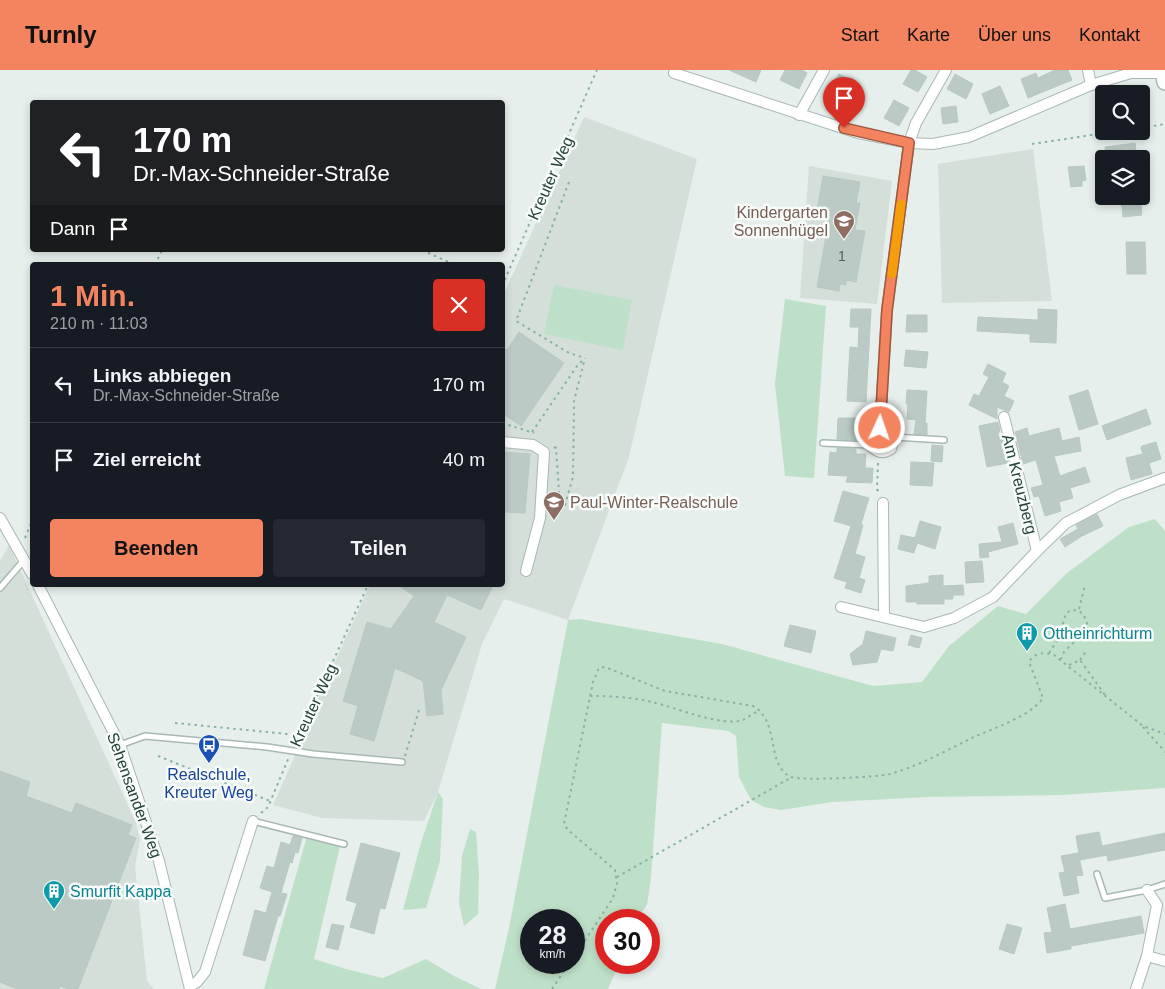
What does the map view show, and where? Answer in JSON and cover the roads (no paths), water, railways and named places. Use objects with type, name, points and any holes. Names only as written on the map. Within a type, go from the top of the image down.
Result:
[{"type":"street","points":[[799,115],[824,70]]},
{"type":"street","points":[[880,428],[887,310],[909,143],[916,122],[946,70]]},
{"type":"street","points":[[1088,70],[1091,86]]},
{"type":"street","points":[[674,72],[858,133],[909,143],[932,144],[969,137],[1091,86],[1131,73],[1164,75]]},
{"type":"street","name":"Am Kreuzberg","points":[[1004,417],[1036,551]]},
{"type":"street","points":[[880,428],[888,430],[894,437],[891,449],[884,453],[878,453],[869,445],[870,433],[880,428]]},
{"type":"street","points":[[505,442],[533,444],[544,452],[540,518],[526,571]]},
{"type":"street","name":"Am Kreuzberg","points":[[841,606],[924,627],[954,618],[993,597],[1036,551],[1066,523],[1119,495],[1165,478]]},
{"type":"street","points":[[883,503],[884,617]]},
{"type":"street","points":[[0,518],[30,570]]},
{"type":"street","name":"Sehensander Weg","points":[[39,587],[120,746],[159,861],[190,987]]},
{"type":"street","points":[[190,987],[205,972],[253,821]]},
{"type":"street","points":[[1136,989],[1147,956],[1157,905],[1147,890]]},
{"type":"street","points":[[1147,956],[1165,961]]},
{"type":"lane","points":[[894,437],[944,440]]},
{"type":"lane","points":[[823,443],[869,445]]},
{"type":"lane","points":[[0,588],[25,559]]},
{"type":"lane","points":[[120,746],[145,736],[402,762]]},
{"type":"lane","points":[[253,821],[344,844]]},
{"type":"lane","points":[[1097,874],[1105,898],[1147,890],[1165,884]]},
{"type":"place","name":"Kindergarten Sonnenhügel","points":[[844,240]]},
{"type":"place","name":"Paul-Winter-Realschule","points":[[554,521]]},
{"type":"place","name":"Ottheinrichturm","points":[[1027,652]]},
{"type":"place","name":"Realschule, Kreuter Weg","points":[[209,764]]},
{"type":"place","name":"Smurfit Kappa","points":[[54,910]]}]
